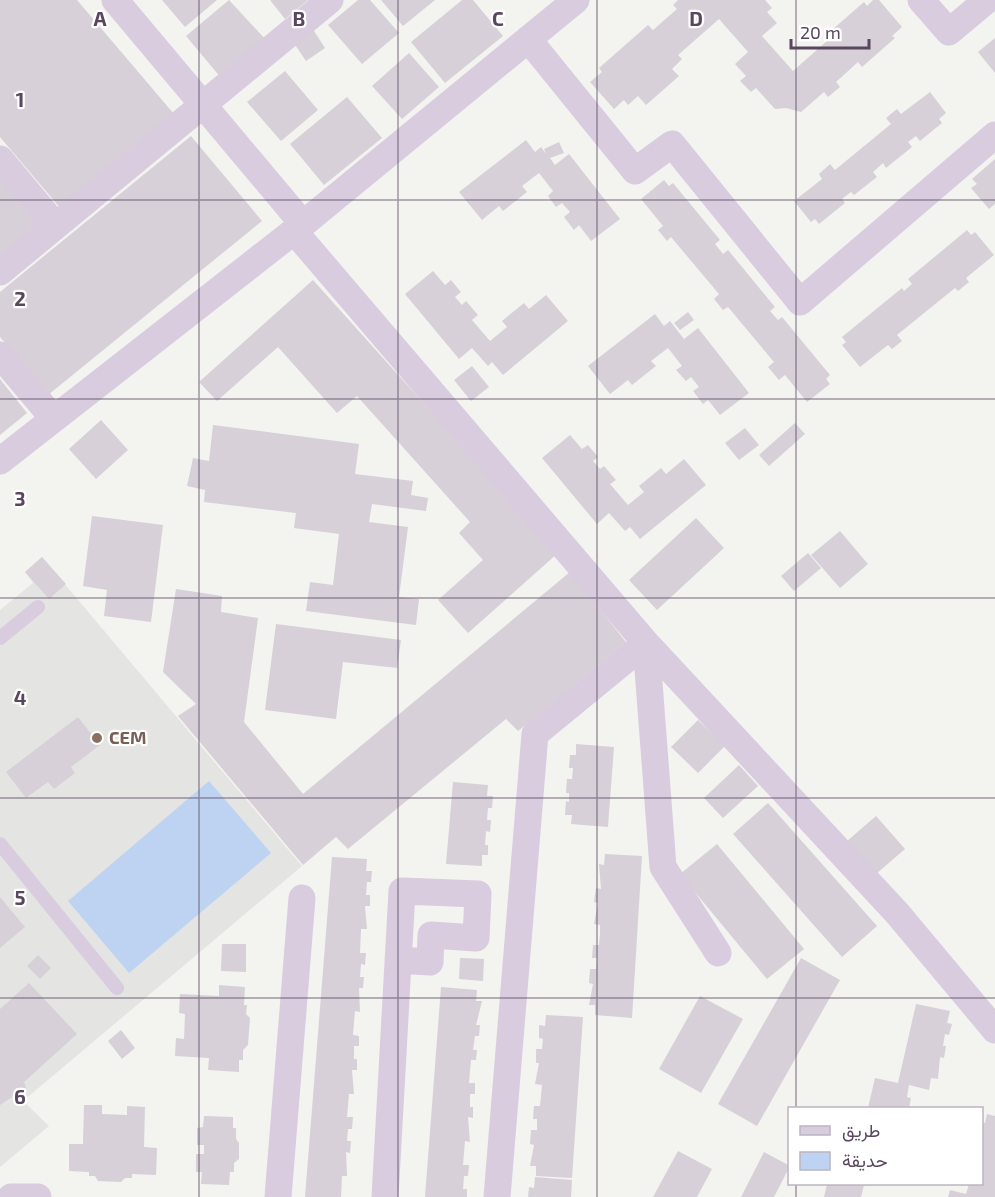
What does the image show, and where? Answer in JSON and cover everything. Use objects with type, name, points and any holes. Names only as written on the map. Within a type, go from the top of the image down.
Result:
[{"type":"street","points":[[115,0],[204,105],[299,228],[646,643],[897,913],[995,1030]]},
{"type":"street","points":[[0,272],[330,0]]},
{"type":"street","points":[[0,461],[299,228],[576,0]]},
{"type":"street","points":[[921,0],[949,33],[987,0]]},
{"type":"street","points":[[528,39],[635,171],[672,144],[800,302],[995,135]]},
{"type":"street","points":[[0,159],[55,225]]},
{"type":"street","points":[[0,355],[54,419]]},
{"type":"street","points":[[646,643],[663,867],[718,953]]},
{"type":"street","points":[[497,1197],[535,734],[646,643]]},
{"type":"street","points":[[278,1197],[302,897]]},
{"type":"street","points":[[385,1197],[398,960]]},
{"type":"street","points":[[11,1197],[38,1197]]},
{"type":"lane","points":[[0,638],[38,607]]},
{"type":"lane","points":[[0,844],[117,988]]},
{"type":"shaded area","name":"CEM","points":[[42,557],[302,866],[23,1101],[49,1126],[0,1167],[0,610],[33,583],[25,572]]},
{"type":"green space","points":[[209,781],[271,853],[129,973],[68,901]]},
{"type":"building","points":[[0,0],[77,0],[174,114],[61,209],[0,137]]},
{"type":"building","points":[[162,0],[217,0],[185,27]]},
{"type":"building","points":[[229,0],[267,41],[222,79],[186,36]]},
{"type":"building","points":[[270,0],[308,0],[285,19]]},
{"type":"building","points":[[358,0],[370,0],[399,33],[362,64],[328,25]]},
{"type":"building","points":[[381,0],[435,0],[403,26]]},
{"type":"building","points":[[462,0],[473,0],[503,36],[445,83],[411,42]]},
{"type":"building","points":[[678,0],[765,0],[772,8],[767,12],[777,23],[762,36],[793,71],[836,33],[833,29],[864,2],[867,6],[873,0],[879,0],[902,27],[892,36],[895,38],[862,67],[858,62],[836,82],[840,87],[828,97],[824,92],[801,112],[786,108],[775,109],[756,88],[751,92],[740,81],[746,76],[735,64],[748,52],[719,19],[678,55],[682,59],[672,69],[679,76],[646,105],[638,96],[628,105],[624,100],[614,109],[590,82],[602,72],[599,68],[648,25],[653,30],[677,9],[673,5]]},
{"type":"building","points":[[307,20],[325,48],[306,61],[287,33]]},
{"type":"building","points":[[995,38],[995,73],[978,52]]},
{"type":"building","points":[[409,53],[439,87],[402,119],[372,86]]},
{"type":"building","points":[[285,71],[318,110],[281,141],[247,102]]},
{"type":"building","points":[[930,92],[946,113],[939,119],[942,123],[920,141],[916,136],[908,142],[912,147],[886,168],[883,163],[873,172],[877,177],[854,195],[851,192],[842,199],[845,203],[819,224],[815,219],[811,222],[794,201],[822,179],[819,174],[830,164],[835,170],[891,124],[886,118],[897,109],[901,114]]},
{"type":"building","points":[[347,97],[382,138],[324,185],[290,144]]},
{"type":"building","points":[[191,136],[262,221],[48,395],[0,337],[0,292]]},
{"type":"building","points":[[526,140],[535,152],[541,147],[546,154],[544,149],[559,142],[564,153],[550,158],[555,165],[569,154],[620,219],[591,241],[579,225],[574,230],[564,217],[570,212],[562,203],[556,207],[548,196],[553,191],[539,173],[522,186],[527,192],[503,211],[499,206],[482,220],[459,192]]},
{"type":"building","points":[[995,159],[995,204],[989,209],[971,188],[977,184],[972,179]]},
{"type":"building","points":[[0,176],[40,225],[0,258]]},
{"type":"building","points":[[664,180],[669,186],[673,183],[720,240],[715,244],[723,254],[728,250],[775,307],[770,311],[778,320],[782,317],[830,375],[826,379],[830,384],[807,402],[785,375],[779,380],[768,367],[774,362],[728,307],[723,310],[714,299],[719,294],[671,237],[667,241],[658,230],[663,226],[641,199]]},
{"type":"building","points":[[967,230],[971,235],[975,232],[994,255],[966,278],[969,282],[958,291],[955,288],[897,335],[902,341],[892,349],[888,345],[860,367],[842,345],[846,342],[842,337],[902,288],[904,291],[912,284],[908,279]]},
{"type":"building","points":[[433,271],[445,285],[451,280],[461,292],[455,297],[462,305],[466,301],[478,315],[472,320],[490,341],[507,327],[502,321],[524,303],[529,309],[546,295],[568,321],[503,375],[492,362],[488,366],[472,348],[459,359],[405,294]]},
{"type":"building","points":[[313,280],[558,553],[468,633],[438,600],[483,560],[459,533],[470,522],[357,396],[337,413],[278,347],[217,401],[199,382]]},
{"type":"building","points":[[688,312],[694,320],[680,330],[674,323]]},
{"type":"building","points":[[655,314],[664,326],[670,321],[684,339],[698,328],[749,393],[720,415],[708,400],[703,404],[693,391],[699,387],[691,377],[686,381],[676,370],[682,366],[668,348],[651,361],[656,366],[632,385],[628,380],[610,394],[588,366]]},
{"type":"building","points":[[472,366],[489,387],[471,401],[454,380]]},
{"type":"building","points":[[0,379],[27,413],[0,435]]},
{"type":"building","points":[[101,420],[128,450],[96,479],[69,449]]},
{"type":"building","points":[[795,423],[805,434],[769,466],[759,455]]},
{"type":"building","points":[[213,425],[359,444],[355,474],[413,481],[411,495],[428,498],[426,511],[372,504],[369,522],[408,527],[399,597],[419,599],[416,625],[306,611],[310,582],[333,585],[339,534],[294,528],[296,513],[204,502],[205,490],[187,486],[193,458],[209,461]]},
{"type":"building","points":[[745,428],[759,445],[739,460],[725,443]]},
{"type":"building","points":[[570,435],[582,449],[588,445],[598,457],[593,461],[600,469],[604,466],[616,480],[610,484],[628,505],[644,492],[639,486],[661,468],[666,474],[684,459],[706,485],[640,539],[630,527],[625,531],[609,513],[597,524],[542,458]]},
{"type":"building","points":[[92,516],[163,525],[151,622],[104,616],[107,590],[83,586]]},
{"type":"building","points":[[696,518],[724,548],[657,610],[629,580]]},
{"type":"building","points":[[840,531],[868,564],[840,588],[811,555]]},
{"type":"building","points":[[808,553],[821,568],[794,591],[781,576]]},
{"type":"building","points":[[42,557],[66,584],[49,599],[25,572]]},
{"type":"building","points":[[570,572],[626,642],[518,731],[506,719],[348,849],[336,837],[303,865],[178,716],[196,704],[163,672],[176,589],[222,596],[221,612],[258,618],[244,722],[303,794]]},
{"type":"building","points":[[276,624],[401,640],[397,668],[343,662],[336,719],[265,710]]},
{"type":"building","points":[[78,717],[100,745],[71,767],[75,773],[54,789],[48,782],[26,798],[6,772]]},
{"type":"building","points":[[698,720],[725,746],[698,773],[671,747]]},
{"type":"building","points":[[576,744],[614,747],[608,827],[571,824],[572,815],[565,815],[566,801],[569,802],[569,793],[566,793],[567,779],[572,779],[573,768],[569,768],[570,755],[576,755]]},
{"type":"building","points":[[739,765],[758,786],[723,818],[704,798]]},
{"type":"building","points":[[453,782],[488,785],[487,796],[493,796],[492,808],[488,808],[487,820],[491,820],[490,832],[486,831],[485,845],[488,845],[488,855],[482,855],[482,866],[446,864]]},
{"type":"building","points":[[768,803],[877,926],[842,957],[733,834]]},
{"type":"building","points":[[876,816],[905,849],[876,874],[847,841]]},
{"type":"building","points":[[717,844],[804,949],[767,979],[680,874]]},
{"type":"building","points":[[605,854],[642,856],[632,1018],[595,1015],[595,1005],[589,1005],[593,984],[589,983],[590,969],[596,969],[597,958],[592,958],[593,945],[599,945],[600,934],[600,925],[594,924],[598,903],[594,902],[596,888],[601,889],[599,864],[604,865]]},
{"type":"building","points":[[332,857],[367,859],[366,871],[372,871],[371,882],[367,882],[366,895],[370,895],[370,906],[365,906],[367,929],[361,929],[360,953],[366,953],[365,965],[361,964],[360,977],[364,977],[363,988],[359,988],[360,1012],[355,1011],[353,1035],[359,1036],[359,1046],[354,1046],[357,1070],[352,1070],[354,1094],[349,1094],[347,1117],[353,1117],[352,1129],[348,1129],[347,1141],[351,1141],[350,1153],[346,1152],[347,1176],[342,1176],[341,1197],[305,1197]]},
{"type":"building","points":[[0,897],[25,927],[0,948]]},
{"type":"building","points":[[222,944],[246,944],[246,972],[221,971]]},
{"type":"building","points":[[38,955],[51,968],[40,979],[27,966]]},
{"type":"building","points":[[460,958],[484,959],[483,981],[459,979]]},
{"type":"building","points":[[801,958],[840,980],[757,1126],[718,1104]]},
{"type":"building","points":[[29,983],[77,1034],[24,1082],[26,1088],[0,1105],[0,1009]]},
{"type":"building","points":[[219,985],[245,987],[244,1005],[247,1005],[246,1014],[250,1018],[248,1045],[243,1050],[243,1060],[239,1060],[239,1072],[208,1070],[209,1058],[175,1056],[176,1038],[184,1039],[185,1014],[179,1013],[180,994],[219,996]]},
{"type":"building","points":[[441,987],[477,990],[476,1001],[482,1001],[476,1025],[480,1025],[479,1036],[475,1036],[473,1050],[477,1050],[476,1060],[471,1060],[469,1083],[475,1083],[475,1094],[470,1094],[473,1118],[468,1117],[470,1142],[465,1141],[463,1165],[469,1165],[468,1176],[464,1176],[463,1189],[467,1189],[467,1197],[425,1197]]},
{"type":"building","points":[[700,996],[743,1019],[701,1093],[659,1069]]},
{"type":"building","points":[[916,1004],[950,1011],[947,1023],[952,1024],[949,1035],[945,1034],[944,1058],[940,1057],[938,1079],[931,1078],[929,1090],[909,1085],[907,1097],[911,1098],[909,1107],[868,1107],[875,1078],[898,1083]]},
{"type":"building","points":[[546,1015],[583,1017],[572,1178],[536,1176],[536,1166],[530,1166],[534,1145],[530,1144],[531,1130],[537,1130],[537,1119],[533,1119],[534,1106],[540,1106],[542,1085],[535,1084],[539,1063],[536,1063],[536,1049],[542,1049],[543,1039],[539,1038],[539,1025],[545,1026]]},
{"type":"building","points":[[121,1030],[135,1048],[122,1059],[108,1041]]},
{"type":"building","points":[[84,1105],[102,1105],[102,1114],[127,1115],[127,1106],[145,1107],[144,1147],[157,1148],[156,1175],[132,1174],[132,1178],[125,1178],[121,1182],[98,1181],[95,1176],[89,1176],[89,1172],[69,1171],[69,1144],[83,1144]]},
{"type":"building","points":[[987,1114],[995,1116],[995,1197],[948,1197],[950,1190],[966,1194],[969,1185],[983,1185],[983,1122],[985,1123]]},
{"type":"building","points":[[204,1116],[233,1117],[233,1128],[236,1128],[236,1139],[239,1143],[239,1159],[234,1163],[234,1172],[230,1172],[229,1185],[201,1184],[202,1172],[196,1172],[196,1154],[204,1154],[204,1145],[197,1145],[197,1128],[203,1127]]},
{"type":"building","points":[[678,1151],[712,1169],[697,1197],[653,1197]]},
{"type":"building","points":[[764,1152],[788,1165],[788,1170],[774,1197],[741,1197]]},
{"type":"building","points":[[535,1177],[572,1180],[571,1197],[528,1197],[529,1187],[534,1188]]},
{"type":"building","points":[[827,1185],[864,1185],[861,1197],[824,1197]]},
{"type":"place","name":"CEM","points":[[97,738]]}]
